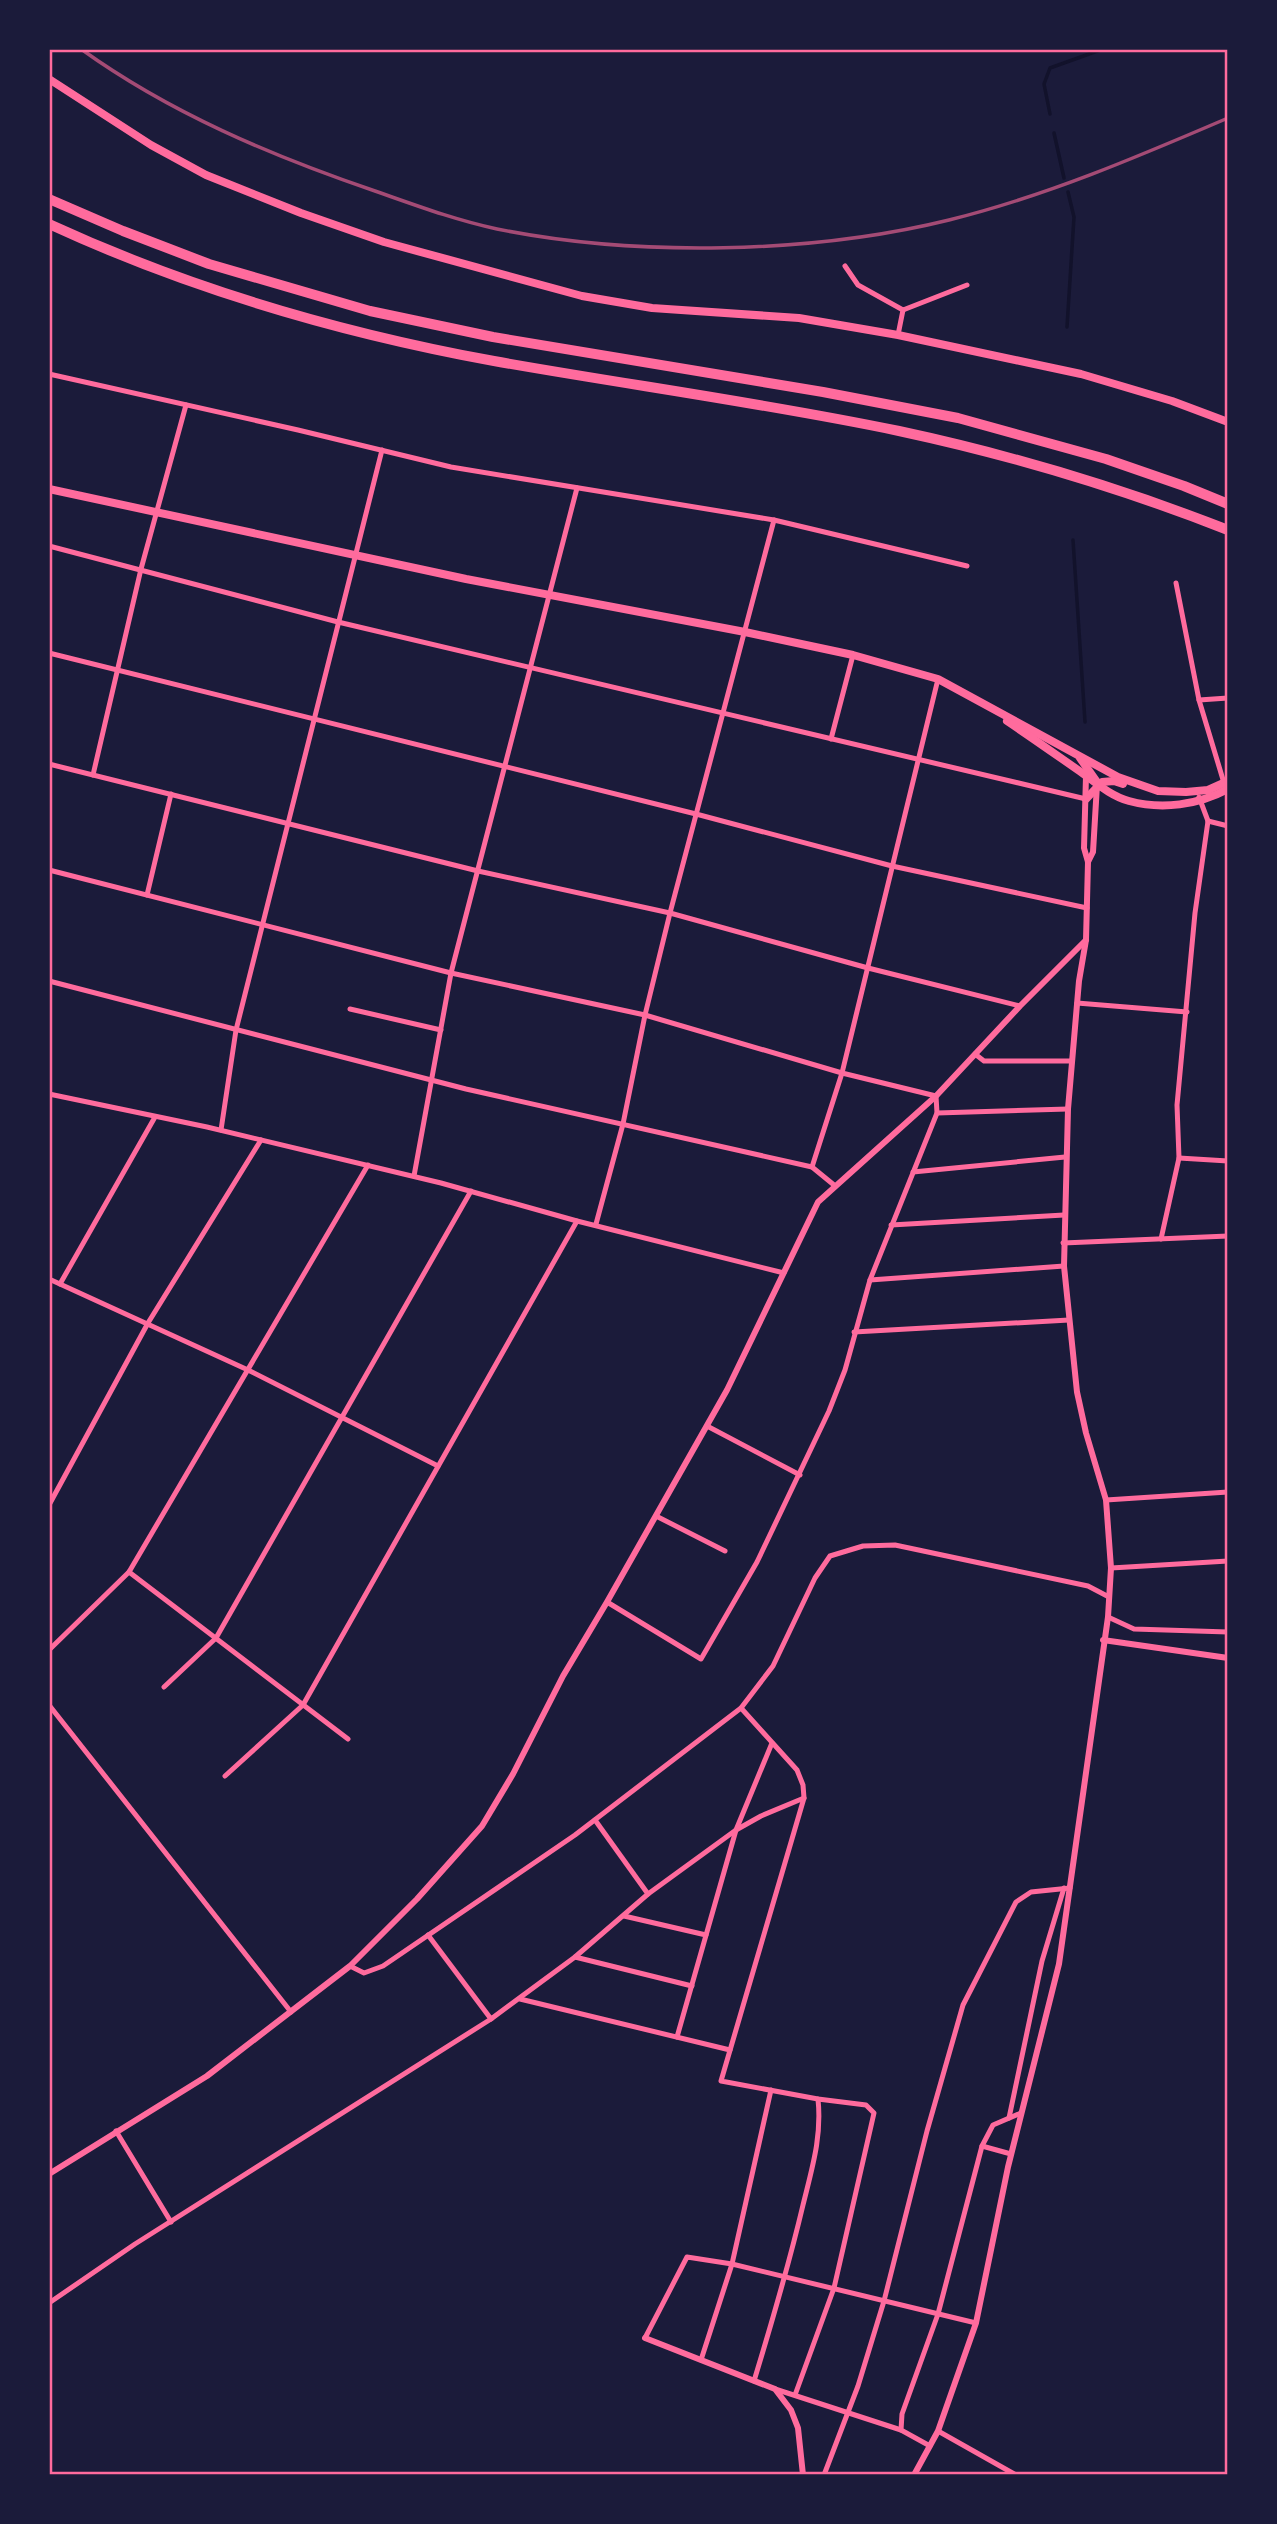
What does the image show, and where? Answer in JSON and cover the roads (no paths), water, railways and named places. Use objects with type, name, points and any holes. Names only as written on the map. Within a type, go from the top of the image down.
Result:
[{"type":"highway","points":[[49,199],[209,264],[370,311],[493,337],[823,392],[958,418],[1106,459],[1228,504]]},
{"type":"highway","points":[[49,224],[206,287],[350,329],[495,361],[793,411],[942,441],[1084,478],[1228,530]]},
{"type":"main road","points":[[49,79],[151,145],[206,175],[384,242],[582,296],[652,308],[799,318],[898,335],[1081,374],[1172,401],[1228,422]]},
{"type":"main road","points":[[49,489],[355,556],[853,655],[938,679],[1118,777],[1158,790],[1197,791],[1227,784]]},
{"type":"main road","points":[[979,701],[1097,785],[1127,800],[1148,804],[1188,804],[1227,784]]},
{"type":"main road","points":[[1070,749],[1090,769],[1097,785]]},
{"type":"main road","points":[[1086,799],[1097,785],[1109,781],[1131,787],[1146,786]]},
{"type":"street","points":[[845,266],[858,285],[903,310]]},
{"type":"street","points":[[903,310],[967,285]]},
{"type":"street","points":[[898,335],[903,310]]},
{"type":"street","points":[[49,374],[452,467],[774,520],[967,566]]},
{"type":"street","points":[[93,775],[141,569],[186,405]]},
{"type":"street","points":[[221,1130],[236,1030],[382,450]]},
{"type":"street","points":[[414,1177],[451,973],[577,488]]},
{"type":"street","points":[[596,1224],[623,1124],[645,1015],[670,913],[774,520]]},
{"type":"street","points":[[49,546],[530,669],[1086,799]]},
{"type":"street","points":[[1176,583],[1199,700],[1227,784]]},
{"type":"street","points":[[49,653],[696,814],[892,866],[1087,908]]},
{"type":"street","points":[[831,739],[853,655]]},
{"type":"street","points":[[812,1167],[842,1073],[938,679]]},
{"type":"street","points":[[1199,700],[1228,698]]},
{"type":"street","points":[[49,764],[478,871],[670,913],[867,968],[1020,1006]]},
{"type":"street","points":[[914,2475],[938,2431],[976,2323],[1011,2154],[1059,1964],[1067,1888],[1108,1617],[1111,1568],[1106,1500],[1077,1392],[1063,1243],[1068,1110],[1077,1003],[1086,940],[1086,776]]},
{"type":"street","points":[[1088,862],[1093,852],[1097,785]]},
{"type":"street","points":[[1161,1239],[1179,1158],[1177,1105],[1195,913],[1208,821],[1197,791]]},
{"type":"street","points":[[147,895],[171,794]]},
{"type":"street","points":[[1208,821],[1228,826]]},
{"type":"street","points":[[49,870],[451,973],[645,1015],[842,1073],[936,1096]]},
{"type":"street","points":[[49,2174],[207,2076],[350,1966],[417,1899],[482,1826],[513,1774],[562,1676],[708,1426],[818,1202],[936,1096],[1086,940]]},
{"type":"street","points":[[49,981],[432,1081],[812,1167],[834,1185]]},
{"type":"street","points":[[1077,1003],[1187,1012]]},
{"type":"street","points":[[350,1009],[441,1030]]},
{"type":"street","points":[[975,1054],[984,1061],[1072,1061]]},
{"type":"street","points":[[49,1094],[221,1130],[414,1177],[784,1273]]},
{"type":"street","points":[[607,1602],[701,1659],[757,1562],[800,1475],[845,1370],[870,1280],[937,1113],[936,1096]]},
{"type":"street","points":[[937,1113],[1068,1110]]},
{"type":"street","points":[[60,1284],[155,1117]]},
{"type":"street","points":[[49,1505],[148,1323],[261,1140]]},
{"type":"street","points":[[913,1172],[1065,1157]]},
{"type":"street","points":[[1179,1158],[1228,1161]]},
{"type":"street","points":[[49,1650],[130,1572],[368,1166]]},
{"type":"street","points":[[164,1687],[216,1638],[471,1191]]},
{"type":"street","points":[[891,1225],[1064,1215]]},
{"type":"street","points":[[225,1776],[303,1705],[578,1221]]},
{"type":"street","points":[[1063,1243],[1228,1236]]},
{"type":"street","points":[[870,1280],[1064,1266]]},
{"type":"street","points":[[49,1279],[248,1370],[438,1466]]},
{"type":"street","points":[[854,1332],[1069,1320]]},
{"type":"street","points":[[708,1426],[800,1475]]},
{"type":"street","points":[[1106,1500],[1228,1492]]},
{"type":"street","points":[[656,1516],[725,1551]]},
{"type":"street","points":[[350,1966],[364,1973],[383,1966],[595,1820],[741,1708],[774,1666],[815,1578],[830,1556],[863,1546],[895,1545],[1088,1586],[1108,1597]]},
{"type":"street","points":[[1111,1568],[1228,1561]]},
{"type":"street","points":[[130,1572],[348,1739]]},
{"type":"street","points":[[1108,1617],[1135,1629],[1228,1632]]},
{"type":"street","points":[[1103,1640],[1228,1658]]},
{"type":"street","points":[[49,1705],[291,2012]]},
{"type":"street","points":[[741,1708],[797,1770],[803,1785],[804,1798],[721,2081],[866,2105],[874,2113],[834,2288],[795,2395]]},
{"type":"street","points":[[677,2037],[736,1830],[772,1743]]},
{"type":"street","points":[[49,2303],[135,2244],[491,2019],[575,1957],[648,1894],[736,1830],[804,1798]]},
{"type":"street","points":[[595,1820],[648,1894]]},
{"type":"street","points":[[1009,2118],[1041,1961],[1067,1888]]},
{"type":"street","points":[[824,2475],[884,2301],[927,2131],[963,2005],[1016,1902],[1031,1892],[1067,1888]]},
{"type":"street","points":[[624,1916],[706,1935]]},
{"type":"street","points":[[428,1936],[491,2019]]},
{"type":"street","points":[[575,1957],[692,1986]]},
{"type":"street","points":[[520,1999],[730,2050]]},
{"type":"street","points":[[701,2360],[733,2264],[771,2090]]},
{"type":"street","points":[[754,2381],[786,2277],[817,2148],[821,2124],[818,2099]]},
{"type":"street","points":[[901,2430],[902,2414],[938,2314],[982,2146],[993,2125],[1021,2113]]},
{"type":"street","points":[[116,2132],[171,2222]]},
{"type":"street","points":[[982,2146],[1011,2154]]},
{"type":"street","points":[[930,2446],[901,2430],[775,2389],[645,2338],[687,2257],[733,2264],[976,2323]]},
{"type":"street","points":[[775,2389],[791,2410],[798,2428],[803,2475]]},
{"type":"street","points":[[938,2431],[1016,2475]]},
{"type":"waterway","points":[[1050,114],[1044,84],[1050,68],[1103,49]]},
{"type":"waterway","points":[[1054,133],[1064,178]]},
{"type":"waterway","points":[[1067,327],[1074,217],[1068,192]]},
{"type":"waterway","points":[[1073,540],[1085,722]]},
{"type":"railway","points":[[81,49],[186,113],[298,163],[435,212],[481,225],[551,238],[607,244],[723,248],[840,240],[896,231],[949,220],[1021,199],[1125,161],[1228,118]]}]
